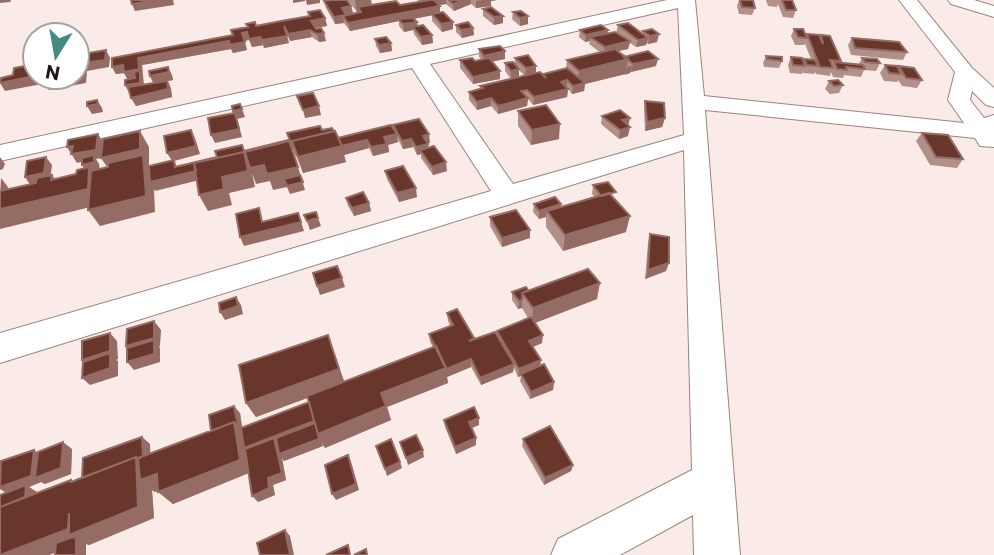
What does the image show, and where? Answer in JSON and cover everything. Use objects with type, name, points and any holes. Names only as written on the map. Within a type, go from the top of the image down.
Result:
[{"type":"street","points":[[908,0],[965,72],[994,100]]},
{"type":"street","points":[[957,0],[994,12]]},
{"type":"street","points":[[0,153],[686,1],[694,102],[717,555]]},
{"type":"street","points":[[417,59],[506,194]]},
{"type":"street","points":[[965,72],[959,100],[990,134]]},
{"type":"street","points":[[694,102],[990,134]]},
{"type":"street","points":[[0,348],[696,139]]},
{"type":"street","points":[[574,555],[714,481]]},
{"type":"building","points":[[131,0],[156,0],[132,4]]},
{"type":"building","points":[[347,0],[351,6],[342,8],[346,15],[334,17],[324,1]]},
{"type":"building","points":[[430,0],[440,6],[348,23],[343,16],[361,12],[358,7],[396,1],[400,5]]},
{"type":"building","points":[[740,0],[753,0],[755,8],[742,7]]},
{"type":"building","points":[[782,0],[792,0],[796,10],[786,10]]},
{"type":"building","points":[[491,7],[503,16],[494,17],[483,9]]},
{"type":"building","points":[[320,10],[325,18],[311,21],[316,29],[321,28],[324,33],[317,34],[310,30],[288,34],[284,26],[287,36],[249,39],[247,32],[242,33],[245,42],[230,45],[229,41],[138,58],[139,69],[124,72],[123,65],[112,67],[112,58],[233,35],[231,30],[248,27],[246,24],[255,22],[256,26],[310,16],[308,12]]},
{"type":"building","points":[[521,11],[528,16],[520,18],[513,12]]},
{"type":"building","points":[[443,12],[453,22],[441,24],[432,14]]},
{"type":"building","points":[[413,18],[417,22],[403,24],[398,19]]},
{"type":"building","points":[[468,22],[473,28],[461,30],[456,25]]},
{"type":"building","points":[[628,23],[648,38],[638,40],[618,25]]},
{"type":"building","points":[[423,25],[432,35],[421,37],[413,27]]},
{"type":"building","points":[[601,25],[608,30],[586,35],[580,30]]},
{"type":"building","points":[[652,29],[659,34],[650,36],[643,31]]},
{"type":"building","points":[[794,29],[803,29],[807,38],[798,37]]},
{"type":"building","points":[[615,32],[630,41],[605,47],[590,37]]},
{"type":"building","points":[[807,34],[819,35],[823,44],[821,35],[830,36],[841,61],[830,60],[833,68],[820,67]]},
{"type":"building","points":[[386,37],[391,43],[379,45],[375,39]]},
{"type":"building","points":[[852,38],[899,42],[907,52],[855,48]]},
{"type":"building","points":[[500,46],[505,51],[484,56],[479,49]]},
{"type":"building","points":[[615,49],[628,59],[579,71],[567,60]]},
{"type":"building","points":[[106,50],[105,60],[91,62],[91,53]]},
{"type":"building","points":[[648,51],[658,59],[633,64],[624,57]]},
{"type":"building","points":[[528,55],[536,66],[526,68],[515,58]]},
{"type":"building","points":[[766,56],[782,57],[782,61],[767,59]]},
{"type":"building","points":[[791,57],[802,58],[805,66],[793,65]]},
{"type":"building","points":[[472,58],[475,61],[489,58],[500,71],[473,77],[460,60]]},
{"type":"building","points":[[862,58],[877,59],[880,63],[865,62]]},
{"type":"building","points":[[804,59],[815,60],[818,66],[807,65]]},
{"type":"building","points":[[513,62],[519,69],[511,71],[505,63]]},
{"type":"building","points":[[834,62],[863,65],[865,69],[837,69]]},
{"type":"building","points":[[885,65],[897,66],[901,74],[889,73]]},
{"type":"building","points":[[899,66],[914,68],[922,80],[906,78]]},
{"type":"building","points":[[21,67],[21,79],[0,83],[1,78],[13,75],[14,68]]},
{"type":"building","points":[[168,67],[169,72],[150,76],[149,71]]},
{"type":"building","points":[[567,68],[585,83],[573,86],[567,80],[561,82],[568,89],[534,97],[527,90],[521,91],[528,98],[498,106],[491,98],[477,102],[469,92],[483,88],[480,86],[540,72],[546,78],[543,74]]},
{"type":"building","points":[[140,71],[140,83],[125,85],[125,80],[135,78],[134,72]]},
{"type":"building","points":[[838,80],[843,85],[834,86],[829,81]]},
{"type":"building","points":[[167,81],[168,89],[131,98],[128,87]]},
{"type":"building","points":[[313,93],[319,106],[303,110],[297,96]]},
{"type":"building","points":[[97,100],[98,104],[87,106],[87,102]]},
{"type":"building","points":[[645,101],[664,103],[665,118],[647,122]]},
{"type":"building","points":[[240,104],[242,109],[233,111],[232,106]]},
{"type":"building","points":[[546,105],[560,124],[532,130],[518,111]]},
{"type":"building","points":[[620,110],[630,118],[622,120],[630,127],[620,130],[602,116]]},
{"type":"building","points":[[235,113],[239,129],[211,135],[208,118]]},
{"type":"building","points":[[419,119],[429,134],[423,136],[428,144],[416,147],[411,139],[402,141],[393,125]]},
{"type":"building","points":[[391,125],[397,134],[384,137],[387,144],[371,147],[367,140],[342,146],[338,138]]},
{"type":"building","points":[[320,126],[322,130],[332,128],[334,131],[292,141],[293,148],[287,133]]},
{"type":"building","points":[[191,130],[196,146],[167,153],[164,136]]},
{"type":"building","points":[[140,131],[140,149],[101,158],[103,139]]},
{"type":"building","points":[[335,131],[342,146],[298,157],[292,141]]},
{"type":"building","points":[[922,133],[948,135],[963,159],[936,157]]},
{"type":"building","points":[[98,134],[96,150],[71,154],[73,146],[67,147],[68,140]]},
{"type":"building","points":[[288,140],[245,152],[247,159],[244,152],[194,163],[196,171],[150,182],[149,166],[174,160],[175,167],[217,157],[215,151],[242,145],[244,151]]},
{"type":"building","points":[[289,141],[298,167],[267,174],[264,165],[250,168],[245,152]]},
{"type":"building","points":[[434,146],[446,162],[432,167],[420,150]]},
{"type":"building","points":[[244,152],[248,171],[222,177],[224,189],[199,195],[194,163]]},
{"type":"building","points":[[94,155],[94,162],[82,165],[82,158]]},
{"type":"building","points":[[143,155],[146,196],[88,210],[91,171],[108,167],[108,163]]},
{"type":"building","points":[[46,157],[44,173],[25,177],[27,161]]},
{"type":"building","points":[[403,166],[416,188],[397,193],[385,171]]},
{"type":"building","points":[[89,167],[88,189],[0,209],[0,191],[36,183],[37,178],[52,175],[51,180],[76,174],[77,170]]},
{"type":"building","points":[[300,175],[303,182],[287,186],[284,179]]},
{"type":"building","points":[[608,182],[616,192],[601,196],[593,185]]},
{"type":"building","points":[[363,192],[369,203],[352,208],[346,198]]},
{"type":"building","points":[[609,193],[630,216],[565,235],[547,211]]},
{"type":"building","points":[[555,197],[561,204],[539,211],[534,204]]},
{"type":"building","points":[[259,208],[262,222],[298,213],[301,222],[240,237],[236,214]]},
{"type":"building","points":[[516,210],[530,230],[502,238],[490,217]]},
{"type":"building","points":[[316,212],[318,218],[307,221],[304,215]]},
{"type":"building","points":[[650,234],[669,237],[669,263],[648,270]]},
{"type":"building","points":[[337,266],[342,278],[317,286],[313,273]]},
{"type":"building","points":[[588,269],[600,283],[533,308],[522,293]]},
{"type":"building","points":[[526,287],[528,290],[522,293],[522,300],[519,301],[512,292]]},
{"type":"building","points":[[236,297],[238,306],[220,312],[219,303]]},
{"type":"building","points":[[457,309],[474,338],[469,341],[495,332],[514,364],[480,378],[471,359],[446,369],[429,334],[453,325],[447,313]]},
{"type":"building","points":[[531,317],[543,335],[529,341],[541,360],[519,369],[497,331]]},
{"type":"building","points":[[154,321],[154,338],[126,346],[127,329]]},
{"type":"building","points":[[110,333],[110,351],[82,360],[82,341]]},
{"type":"building","points":[[328,335],[339,369],[246,403],[239,365]]},
{"type":"building","points":[[154,340],[154,354],[127,362],[127,348]]},
{"type":"building","points":[[436,346],[446,368],[381,393],[386,406],[318,434],[307,396]]},
{"type":"building","points":[[110,353],[110,368],[82,378],[83,362]]},
{"type":"building","points":[[544,364],[554,382],[531,392],[521,374]]},
{"type":"building","points":[[309,402],[314,421],[244,448],[241,428]]},
{"type":"building","points":[[234,406],[238,426],[234,422],[211,431],[209,415]]},
{"type":"building","points":[[474,407],[479,418],[469,422],[476,438],[455,447],[444,420]]},
{"type":"building","points":[[234,422],[240,460],[158,492],[157,474],[140,480],[138,458]]},
{"type":"building","points":[[315,423],[319,439],[279,454],[276,438]]},
{"type":"building","points":[[550,426],[573,465],[545,478],[523,439]]},
{"type":"building","points":[[416,435],[423,450],[406,458],[400,442]]},
{"type":"building","points":[[142,437],[143,456],[82,478],[83,458]]},
{"type":"building","points":[[274,438],[282,473],[268,478],[269,488],[252,496],[245,449]]},
{"type":"building","points":[[391,439],[400,462],[385,469],[376,446]]},
{"type":"building","points":[[63,442],[61,468],[35,478],[38,452]]},
{"type":"building","points":[[34,450],[31,476],[0,487],[1,461]]},
{"type":"building","points":[[348,455],[356,484],[332,494],[325,465]]},
{"type":"building","points":[[136,457],[138,507],[69,535],[69,513],[68,529],[0,555],[0,507]]},
{"type":"building","points":[[26,485],[25,497],[0,507],[0,495]]},
{"type":"building","points":[[285,530],[290,555],[260,555],[257,543]]},
{"type":"building","points":[[76,538],[76,555],[55,555],[56,543]]},
{"type":"building","points":[[348,545],[350,555],[326,555]]},
{"type":"building","points":[[366,549],[367,555],[354,555]]}]
